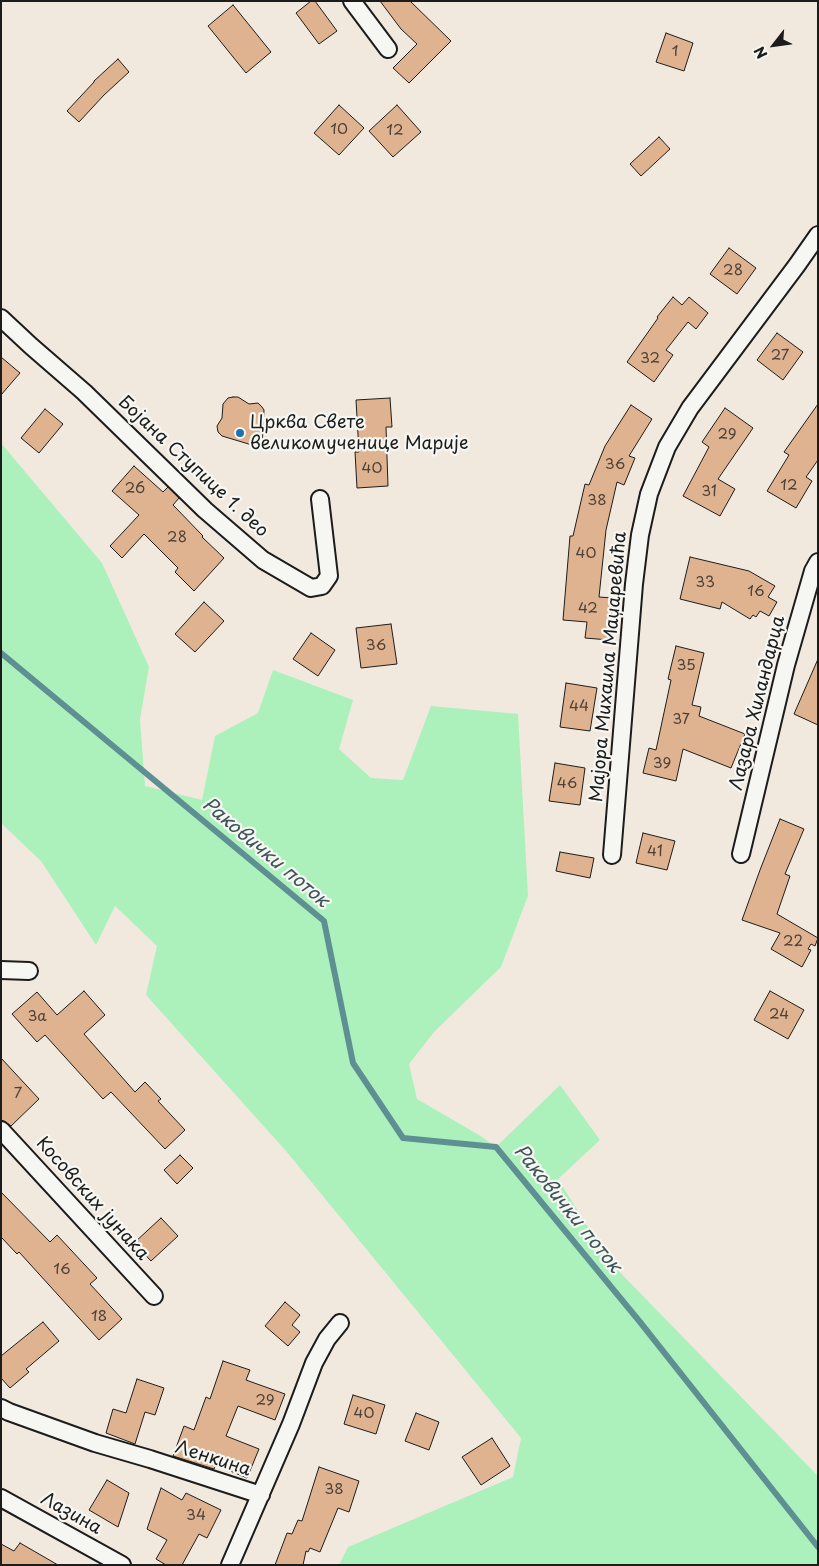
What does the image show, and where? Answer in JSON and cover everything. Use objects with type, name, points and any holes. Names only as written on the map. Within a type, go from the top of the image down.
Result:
[{"type":"street","points":[[352,1],[388,49]]},
{"type":"street","name":"Мајора Михаила Маџаревића","points":[[612,855],[634,584],[640,535],[649,494],[667,447],[690,408],[818,235]]},
{"type":"street","name":"Бојана Ступице 1. део","points":[[1,318],[84,392],[205,510],[263,560],[311,588],[322,586],[329,576],[320,499]]},
{"type":"street","name":"Лазара Хиландарца","points":[[741,854],[786,665],[813,571],[818,562]]},
{"type":"street","points":[[1,970],[29,971]]},
{"type":"street","name":"Косовских јунака","points":[[1,1130],[154,1296]]},
{"type":"street","name":"Ленкина","points":[[1,1408],[94,1443],[261,1495],[314,1363],[327,1339],[340,1323]]},
{"type":"street","points":[[230,1565],[261,1495]]},
{"type":"street","name":"Лазина","points":[[1,1498],[122,1565]]},
{"type":"green space","points":[[1,443],[102,563],[149,667],[140,719],[145,786],[202,800],[215,736],[258,713],[273,670],[353,700],[339,749],[371,778],[403,780],[431,706],[518,714],[528,896],[501,967],[434,1032],[409,1064],[417,1099],[496,1147],[560,1085],[600,1140],[558,1179],[609,1261],[818,1476],[818,1565],[339,1565],[348,1547],[513,1477],[521,1438],[286,1151],[146,995],[157,946],[115,906],[96,945],[41,861],[1,823]]},
{"type":"building","points":[[311,1],[315,1],[337,31],[319,44],[296,13]]},
{"type":"building","points":[[380,1],[410,1],[451,41],[409,83],[393,68],[417,44],[401,29]]},
{"type":"building","points":[[233,5],[271,52],[246,73],[208,26]]},
{"type":"building","points":[[666,33],[693,43],[684,71],[656,62]]},
{"type":"building","points":[[118,59],[129,72],[79,122],[67,111],[94,81]]},
{"type":"building","points":[[339,105],[364,128],[339,155],[314,133]]},
{"type":"building","points":[[397,105],[421,132],[393,157],[369,131]]},
{"type":"building","points":[[659,137],[670,149],[641,176],[630,164]]},
{"type":"building","points":[[729,248],[756,268],[737,294],[710,274]]},
{"type":"building","points":[[673,297],[682,305],[689,297],[708,313],[696,329],[688,322],[666,350],[673,355],[654,382],[627,362],[657,317]]},
{"type":"building","points":[[777,333],[803,352],[783,380],[757,360]]},
{"type":"building","points":[[1,357],[20,373],[1,395]]},
{"type":"building","name":"Црква Свете великомученице Марије","points":[[238,397],[249,404],[258,403],[264,410],[262,448],[222,436],[218,432],[217,426],[222,418],[223,404],[228,398]]},
{"type":"building","points":[[390,398],[392,427],[386,427],[388,486],[357,488],[355,452],[359,452],[356,400]]},
{"type":"building","points":[[818,404],[818,460],[806,477],[812,481],[796,508],[767,491],[789,455],[784,452]]},
{"type":"building","points":[[631,405],[652,419],[629,456],[635,458],[624,485],[617,482],[606,530],[599,597],[613,598],[609,640],[585,638],[587,622],[563,620],[570,536],[573,536],[585,484],[589,485],[605,446]]},
{"type":"building","points":[[725,408],[753,428],[718,479],[735,489],[720,516],[683,496],[709,447],[702,442]]},
{"type":"building","points":[[45,409],[63,424],[39,453],[21,438]]},
{"type":"building","points":[[134,466],[163,492],[168,487],[179,498],[173,505],[224,558],[194,591],[175,572],[178,568],[144,534],[122,558],[110,546],[139,515],[112,491]]},
{"type":"building","points":[[690,557],[749,571],[775,586],[768,597],[777,602],[769,616],[760,611],[756,617],[753,615],[750,619],[722,602],[720,609],[680,599]]},
{"type":"building","points":[[204,602],[224,621],[195,652],[175,634]]},
{"type":"building","points":[[391,624],[397,664],[361,668],[356,628]]},
{"type":"building","points":[[311,633],[335,650],[318,676],[293,659]]},
{"type":"building","points":[[676,646],[704,653],[692,705],[701,707],[699,716],[745,734],[731,768],[683,749],[676,781],[643,773],[649,748],[656,750],[671,680],[668,679]]},
{"type":"building","points":[[818,659],[818,725],[794,714]]},
{"type":"building","points":[[566,683],[597,688],[590,731],[560,727]]},
{"type":"building","points":[[555,763],[585,768],[580,805],[549,801]]},
{"type":"building","points":[[780,819],[804,829],[785,874],[790,876],[777,914],[818,938],[815,946],[811,944],[808,949],[811,950],[802,967],[771,949],[780,933],[742,920]]},
{"type":"building","points":[[643,833],[675,841],[667,870],[636,863]]},
{"type":"building","points":[[560,852],[594,858],[590,878],[556,871]]},
{"type":"building","points":[[84,991],[105,1015],[84,1034],[135,1092],[145,1082],[161,1099],[158,1101],[185,1130],[165,1149],[111,1092],[103,1099],[45,1035],[37,1042],[12,1014],[37,992],[57,1015]]},
{"type":"building","points":[[770,991],[804,1010],[788,1039],[754,1020]]},
{"type":"building","points":[[1,1058],[39,1099],[11,1126],[1,1120]]},
{"type":"building","points":[[180,1155],[193,1168],[177,1184],[164,1170]]},
{"type":"building","points":[[1,1192],[50,1242],[57,1235],[97,1278],[90,1284],[122,1319],[99,1340],[19,1252],[17,1254],[1,1237]]},
{"type":"building","points":[[161,1218],[178,1236],[151,1261],[134,1243]]},
{"type":"building","points":[[285,1302],[300,1315],[292,1325],[300,1332],[288,1346],[265,1326]]},
{"type":"building","points":[[43,1322],[59,1341],[26,1369],[29,1372],[10,1388],[1,1378],[1,1356]]},
{"type":"building","points":[[223,1361],[250,1370],[246,1380],[285,1394],[275,1420],[238,1406],[226,1436],[259,1449],[247,1478],[216,1465],[214,1469],[173,1456],[184,1426],[194,1430],[206,1397],[210,1399]]},
{"type":"building","points":[[137,1379],[164,1388],[155,1415],[145,1412],[135,1444],[106,1433],[113,1409],[126,1413]]},
{"type":"building","points":[[353,1395],[385,1405],[376,1434],[344,1424]]},
{"type":"building","points":[[416,1413],[439,1422],[429,1450],[405,1441]]},
{"type":"building","points":[[492,1438],[510,1466],[481,1485],[462,1457]]},
{"type":"building","points":[[319,1467],[359,1481],[349,1512],[338,1508],[320,1552],[310,1548],[308,1552],[306,1551],[303,1565],[275,1565],[287,1533],[292,1534],[298,1520],[302,1521]]},
{"type":"building","points":[[107,1480],[129,1493],[118,1527],[89,1510]]},
{"type":"building","points":[[161,1488],[182,1500],[186,1493],[221,1510],[207,1538],[199,1534],[182,1565],[166,1565],[156,1559],[167,1540],[147,1529]]},
{"type":"building","points":[[20,1543],[58,1565],[1,1565],[1,1544],[14,1551]]},
{"type":"waterway","name":"Раковички поток","points":[[1,653],[324,921],[353,1063],[403,1138],[496,1147],[640,1322],[818,1547]]},
{"type":"place","name":"Црква Свете великомученице Марије","points":[[240,433]]}]
